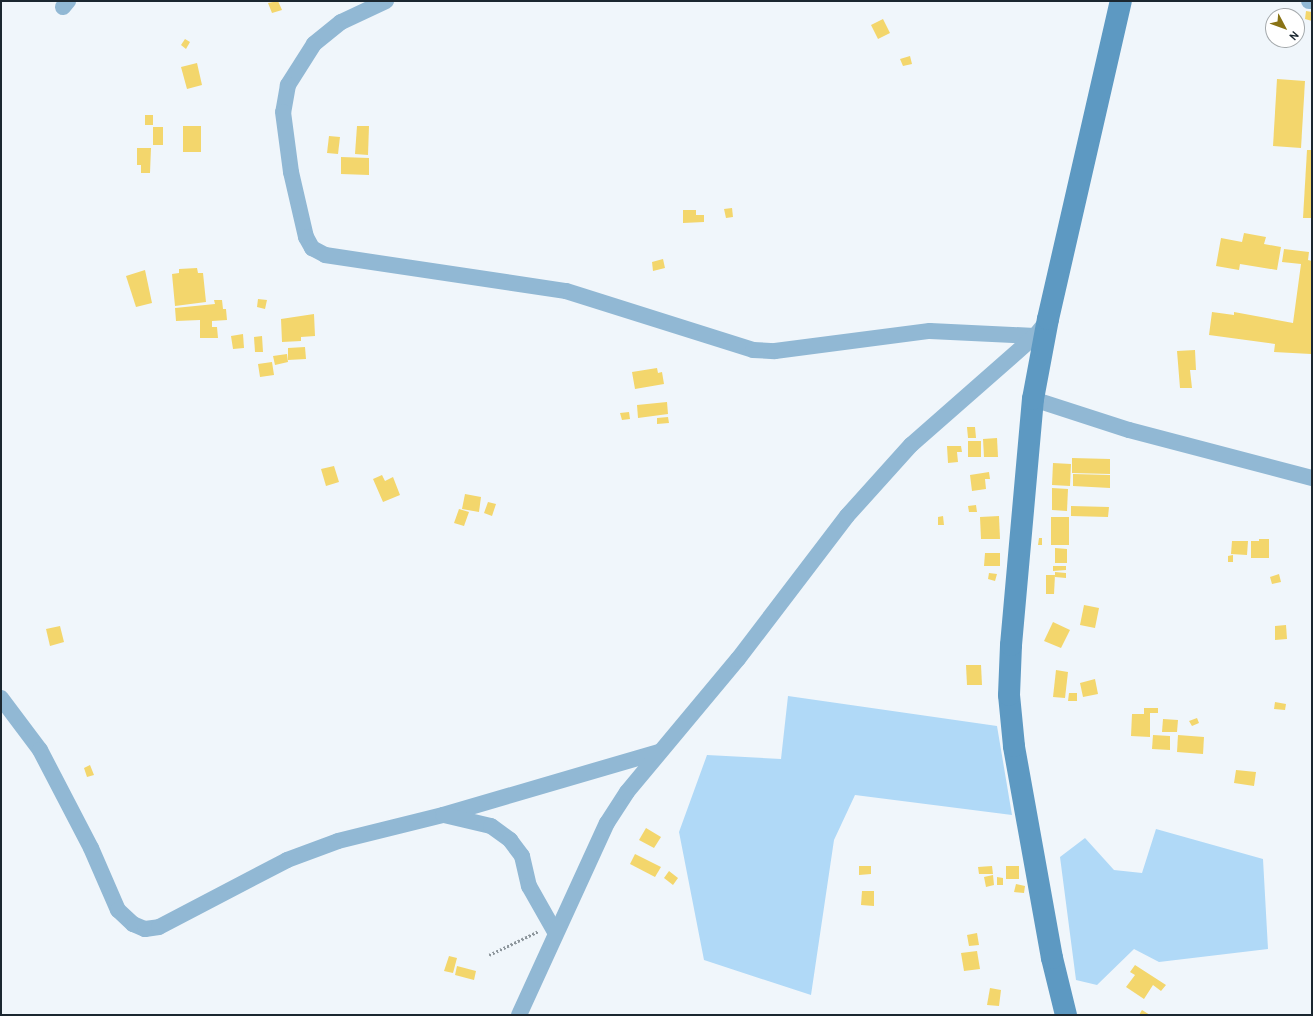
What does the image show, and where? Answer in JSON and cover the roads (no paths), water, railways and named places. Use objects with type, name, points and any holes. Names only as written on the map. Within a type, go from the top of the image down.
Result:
[{"type":"street","points":[[386,1],[341,22],[314,44],[288,85],[283,112],[291,172],[306,237],[312,248],[325,255],[566,291],[753,350],[775,350],[930,331],[1035,336]]},
{"type":"street","points":[[1066,1015],[1052,958],[1016,754],[1009,695],[1013,603],[1033,399],[1048,319],[1121,1]]},
{"type":"street","points":[[519,1015],[553,928],[615,808],[659,752],[738,659],[847,516],[911,445],[1035,336],[1048,319]]},
{"type":"street","points":[[1033,399],[1129,430],[1312,478]]},
{"type":"street","points":[[1,698],[40,750],[91,848],[118,910],[133,924],[145,929],[159,927],[294,858],[338,841],[443,815],[659,752]]},
{"type":"street","points":[[443,815],[491,826],[510,840],[522,856],[529,886],[553,928]]}]
